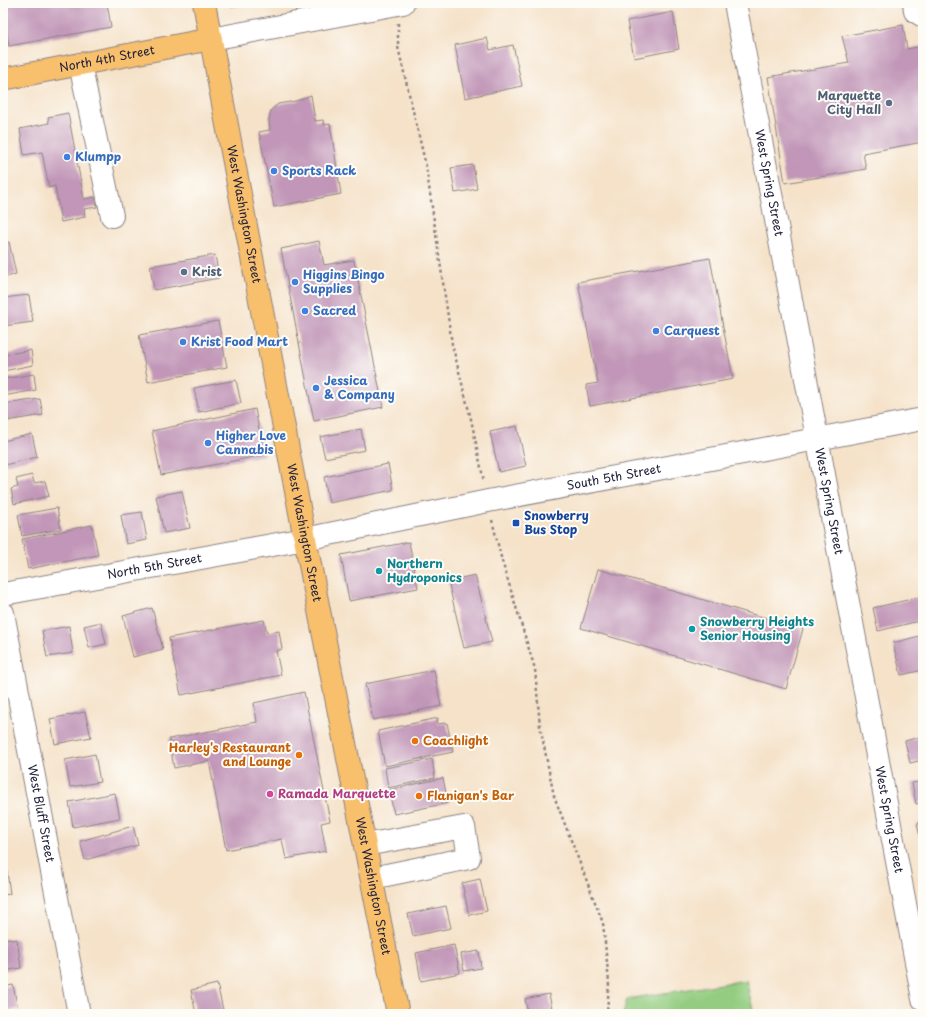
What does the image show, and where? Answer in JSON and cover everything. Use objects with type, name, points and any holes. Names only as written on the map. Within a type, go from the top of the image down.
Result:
[{"type":"main road","name":"West Washington Street","points":[[204,3],[398,1014]]},
{"type":"main road","name":"North 4th Street","points":[[3,79],[211,39]]},
{"type":"street","points":[[211,39],[404,3]]},
{"type":"street","name":"West Spring Street","points":[[735,3],[816,438],[915,914],[923,999]]},
{"type":"street","points":[[914,3],[915,11],[923,16]]},
{"type":"street","points":[[80,64],[112,216]]},
{"type":"street","name":"South 5th Street","points":[[306,539],[488,501],[923,419]]},
{"type":"street","name":"North 5th Street","points":[[3,594],[306,539]]},
{"type":"street","name":"West Bluff Street","points":[[3,613],[79,1014]]},
{"type":"street","points":[[365,845],[464,827],[469,858],[372,878]]},
{"type":"path","points":[[398,46],[426,166],[452,344],[471,419],[502,561],[535,669],[540,726],[554,796],[603,923],[609,982],[607,1014]]},
{"type":"green space","points":[[746,980],[754,1014],[623,1014],[627,999]]},
{"type":"building","points":[[3,3],[107,3],[111,27],[9,46],[3,12]]},
{"type":"building","points":[[230,3],[248,3],[249,4],[231,7]]},
{"type":"building","points":[[673,12],[679,49],[634,58],[627,21]]},
{"type":"building","points":[[903,25],[907,49],[923,46],[923,142],[863,153],[866,169],[785,183],[768,77],[849,63],[842,36]]},
{"type":"building","points":[[487,38],[490,50],[513,45],[522,86],[465,98],[455,45]]},
{"type":"building","points":[[311,95],[315,121],[323,120],[324,125],[330,124],[341,194],[274,207],[259,132],[270,130],[269,120],[271,110],[278,104],[296,101]]},
{"type":"building","points":[[68,113],[84,199],[95,197],[97,207],[84,209],[85,217],[61,222],[55,186],[49,188],[42,152],[24,155],[20,129],[49,123],[48,117]]},
{"type":"building","points":[[473,165],[477,189],[455,193],[451,168]]},
{"type":"building","points":[[319,241],[324,265],[354,260],[383,407],[314,421],[281,249]]},
{"type":"building","points":[[9,242],[16,274],[3,278],[3,243]]},
{"type":"building","name":"Krist","points":[[215,255],[219,278],[154,290],[150,266]]},
{"type":"building","name":"Carquest","points":[[710,258],[733,379],[590,406],[586,385],[598,383],[578,282]]},
{"type":"building","points":[[29,295],[33,322],[3,326],[3,298]]},
{"type":"building","points":[[218,321],[227,367],[148,382],[139,335]]},
{"type":"building","points":[[31,350],[33,365],[3,371],[3,355]]},
{"type":"building","points":[[34,374],[36,390],[3,396],[3,379]]},
{"type":"building","points":[[236,380],[241,403],[199,412],[194,388]]},
{"type":"building","points":[[40,399],[43,415],[6,421],[4,404]]},
{"type":"building","name":"Higher Love Cannabis","points":[[255,409],[264,455],[161,475],[152,431]]},
{"type":"building","points":[[517,426],[526,466],[499,472],[490,432]]},
{"type":"building","points":[[361,429],[365,450],[325,458],[320,437]]},
{"type":"building","points":[[32,434],[37,457],[5,465],[3,458],[3,441]]},
{"type":"building","points":[[388,464],[393,490],[329,503],[324,477]]},
{"type":"building","points":[[32,475],[34,483],[45,481],[49,496],[14,504],[11,489],[18,487],[16,479]]},
{"type":"building","points":[[182,491],[190,528],[164,533],[156,496]]},
{"type":"building","points":[[57,508],[61,529],[22,536],[18,515]]},
{"type":"building","points":[[142,512],[147,540],[126,544],[121,515]]},
{"type":"building","points":[[92,525],[98,555],[28,569],[22,539]]},
{"type":"building","name":"Northern Hydroponics","points":[[409,542],[418,588],[349,601],[341,555]]},
{"type":"building","name":"Snowberry Heights Senior Housing","points":[[598,569],[803,629],[786,689],[581,628]]},
{"type":"building","points":[[475,575],[492,642],[464,648],[448,581]]},
{"type":"building","points":[[920,597],[923,608],[923,620],[878,631],[873,608]]},
{"type":"building","points":[[152,608],[163,649],[133,657],[123,616]]},
{"type":"building","points":[[264,620],[267,633],[279,631],[282,649],[276,651],[281,675],[181,695],[169,638]]},
{"type":"building","points":[[101,622],[106,644],[89,648],[84,626]]},
{"type":"building","points":[[69,626],[73,653],[47,657],[42,631]]},
{"type":"building","points":[[923,635],[923,670],[901,675],[893,643]]},
{"type":"building","points":[[434,670],[441,706],[373,720],[365,684]]},
{"type":"building","name":"Ramada Marquette","points":[[304,692],[330,821],[321,823],[326,851],[286,859],[282,839],[226,850],[209,761],[174,768],[169,739],[257,722],[254,703]]},
{"type":"building","points":[[85,712],[91,737],[55,744],[50,719]]},
{"type":"building","name":"Coachlight","points":[[438,718],[437,724],[447,723],[453,752],[385,766],[378,731]]},
{"type":"building","points":[[923,736],[923,760],[910,763],[905,741]]},
{"type":"building","points":[[95,754],[100,782],[70,787],[65,760]]},
{"type":"building","points":[[432,759],[435,778],[388,788],[385,768]]},
{"type":"building","name":"Flanigan's Bar","points":[[443,778],[448,803],[394,814],[389,790]]},
{"type":"building","points":[[923,781],[923,802],[916,804],[912,783]]},
{"type":"building","points":[[115,793],[120,818],[73,827],[69,802]]},
{"type":"building","points":[[923,823],[923,846],[922,846],[917,824]]},
{"type":"building","points":[[133,826],[138,845],[85,860],[80,841]]},
{"type":"building","points":[[7,871],[10,894],[3,895],[3,872]]},
{"type":"building","points":[[480,879],[487,911],[469,915],[462,883]]},
{"type":"building","points":[[446,906],[451,928],[413,936],[408,914]]},
{"type":"building","points":[[10,938],[11,940],[17,939],[21,968],[3,971],[3,939]]},
{"type":"building","points":[[454,945],[460,973],[421,981],[416,953]]},
{"type":"building","points":[[479,951],[481,968],[464,971],[461,954]]},
{"type":"building","points":[[217,984],[224,1014],[196,1014],[191,990]]},
{"type":"building","points":[[13,985],[18,1009],[3,1012],[3,987]]},
{"type":"building","points":[[549,994],[553,1014],[528,1014],[525,999]]},
{"type":"place","name":"Marquette City Hall","points":[[889,103]]},
{"type":"place","name":"Klumpp","points":[[67,157]]},
{"type":"place","name":"Sports Rack","points":[[274,171]]},
{"type":"place","name":"Krist","points":[[184,272]]},
{"type":"place","name":"Higgins Bingo Supplies","points":[[295,282]]},
{"type":"place","name":"Sacred","points":[[305,311]]},
{"type":"place","name":"Carquest","points":[[656,331]]},
{"type":"place","name":"Krist Food Mart","points":[[183,342]]},
{"type":"place","name":"Jessica & Company","points":[[316,388]]},
{"type":"place","name":"Higher Love Cannabis","points":[[208,443]]},
{"type":"place","name":"Snowberry Bus Stop","points":[[516,523]]},
{"type":"place","name":"Northern Hydroponics","points":[[379,571]]},
{"type":"place","name":"Snowberry Heights Senior Housing","points":[[692,629]]},
{"type":"place","name":"Coachlight","points":[[415,741]]},
{"type":"place","name":"Harley's Restaurant and Lounge","points":[[299,755]]},
{"type":"place","name":"Ramada Marquette","points":[[270,794]]},
{"type":"place","name":"Flanigan's Bar","points":[[419,796]]}]
